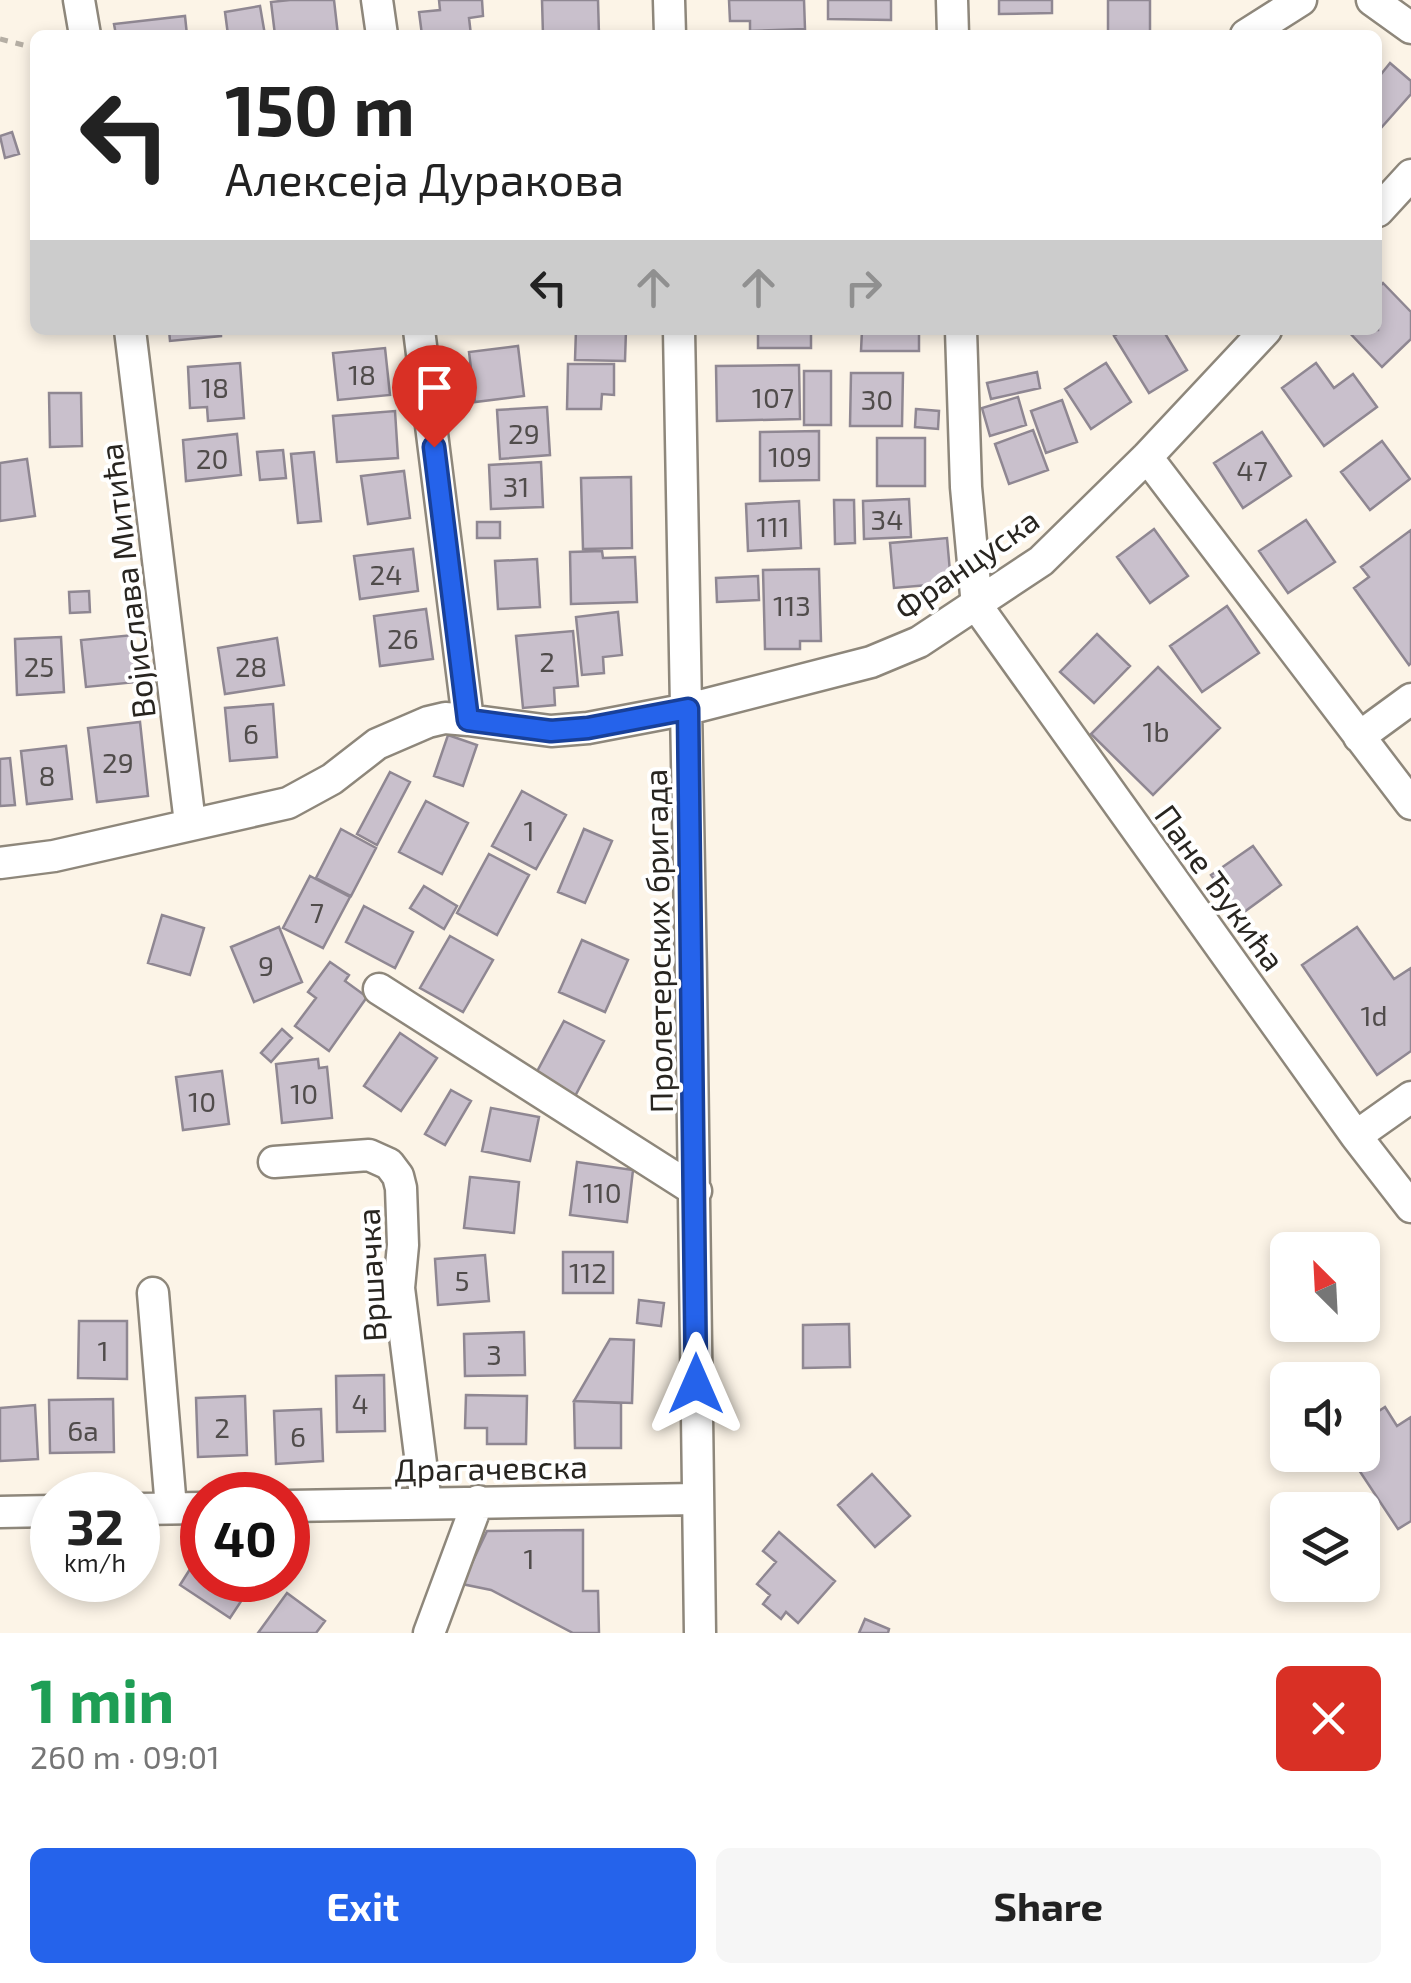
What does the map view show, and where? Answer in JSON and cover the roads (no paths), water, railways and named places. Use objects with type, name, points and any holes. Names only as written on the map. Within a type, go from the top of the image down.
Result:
[{"type":"street","points":[[79,0],[84,30]]},
{"type":"street","points":[[377,0],[381,30]]},
{"type":"street","points":[[669,0],[670,30]]},
{"type":"street","points":[[952,0],[954,30]]},
{"type":"street","points":[[1254,30],[1302,0]]},
{"type":"street","points":[[1372,0],[1411,28]]},
{"type":"street","points":[[1382,207],[1411,175]]},
{"type":"street","name":"Војислава Митића","points":[[131,335],[190,824]]},
{"type":"street","points":[[420,335],[468,720]]},
{"type":"street","name":"Пролетерских бригада","points":[[679,335],[696,1190],[695,1499],[700,1633]]},
{"type":"street","points":[[962,335],[966,486],[977,606]]},
{"type":"street","name":"Француска","points":[[0,863],[54,856],[288,804],[332,779],[377,744],[445,718],[551,731],[588,728],[688,709],[872,662],[919,642],[1041,561],[1147,458],[1261,335]]},
{"type":"street","points":[[1147,458],[1411,804]]},
{"type":"street","name":"Пане Ђукића","points":[[977,606],[1356,1136],[1411,1207]]},
{"type":"street","points":[[1359,737],[1411,699]]},
{"type":"street","name":"Пролетерских бригада","points":[[379,989],[696,1190]]},
{"type":"street","points":[[1356,1136],[1411,1098]]},
{"type":"street","name":"Вршачка","points":[[274,1162],[369,1155],[389,1164],[398,1176],[402,1188],[400,1288],[426,1503]]},
{"type":"street","points":[[153,1293],[171,1508]]},
{"type":"street","name":"Драгачевска","points":[[310,1506],[695,1499]]},
{"type":"street","points":[[428,1633],[478,1501]]},
{"type":"street","points":[[160,1508],[180,1508]]},
{"type":"street","points":[[0,1512],[30,1511]]}]
